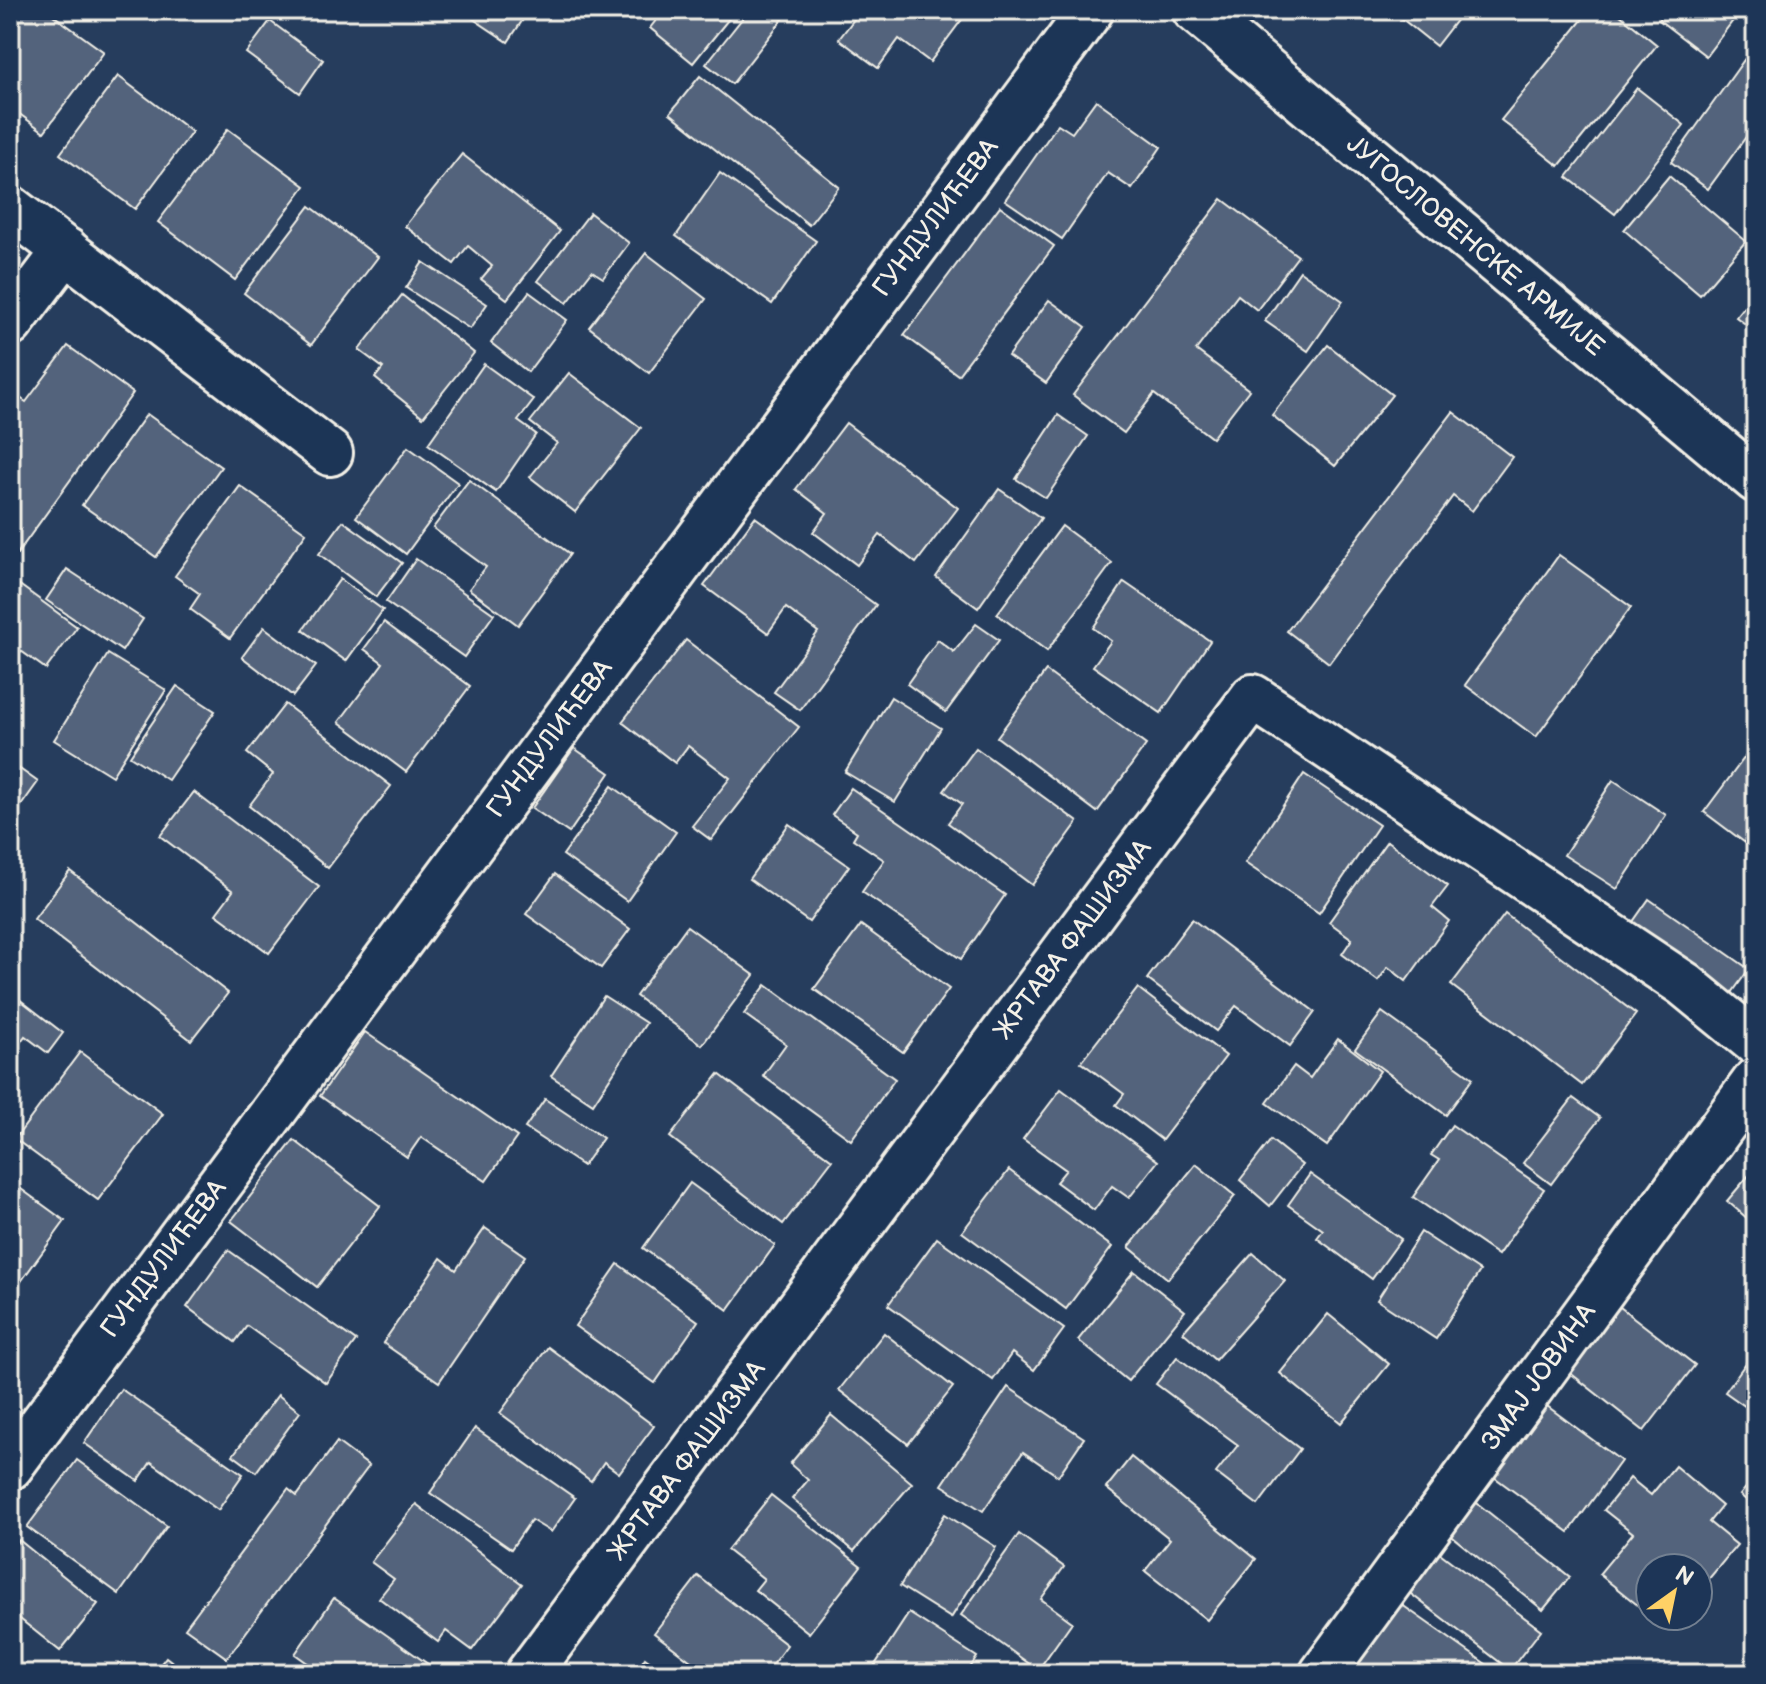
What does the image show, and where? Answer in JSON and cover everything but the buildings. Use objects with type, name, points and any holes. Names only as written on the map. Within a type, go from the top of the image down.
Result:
[{"type":"street","name":"ГУНДУЛИЋЕВА","points":[[10,1467],[1091,10]]},
{"type":"street","name":"ЈУГОСЛОВЕНСКЕ АРМИЈЕ","points":[[1195,10],[1756,480]]},
{"type":"street","points":[[10,208],[330,453]]},
{"type":"street","points":[[10,324],[66,250]]},
{"type":"street","name":"ЖРТАВА ФАШИЗМА","points":[[528,1674],[1253,697],[1684,984],[1756,1043]]},
{"type":"street","name":"ЗМАЈ ЈОВИНА","points":[[1322,1674],[1756,1080]]}]
